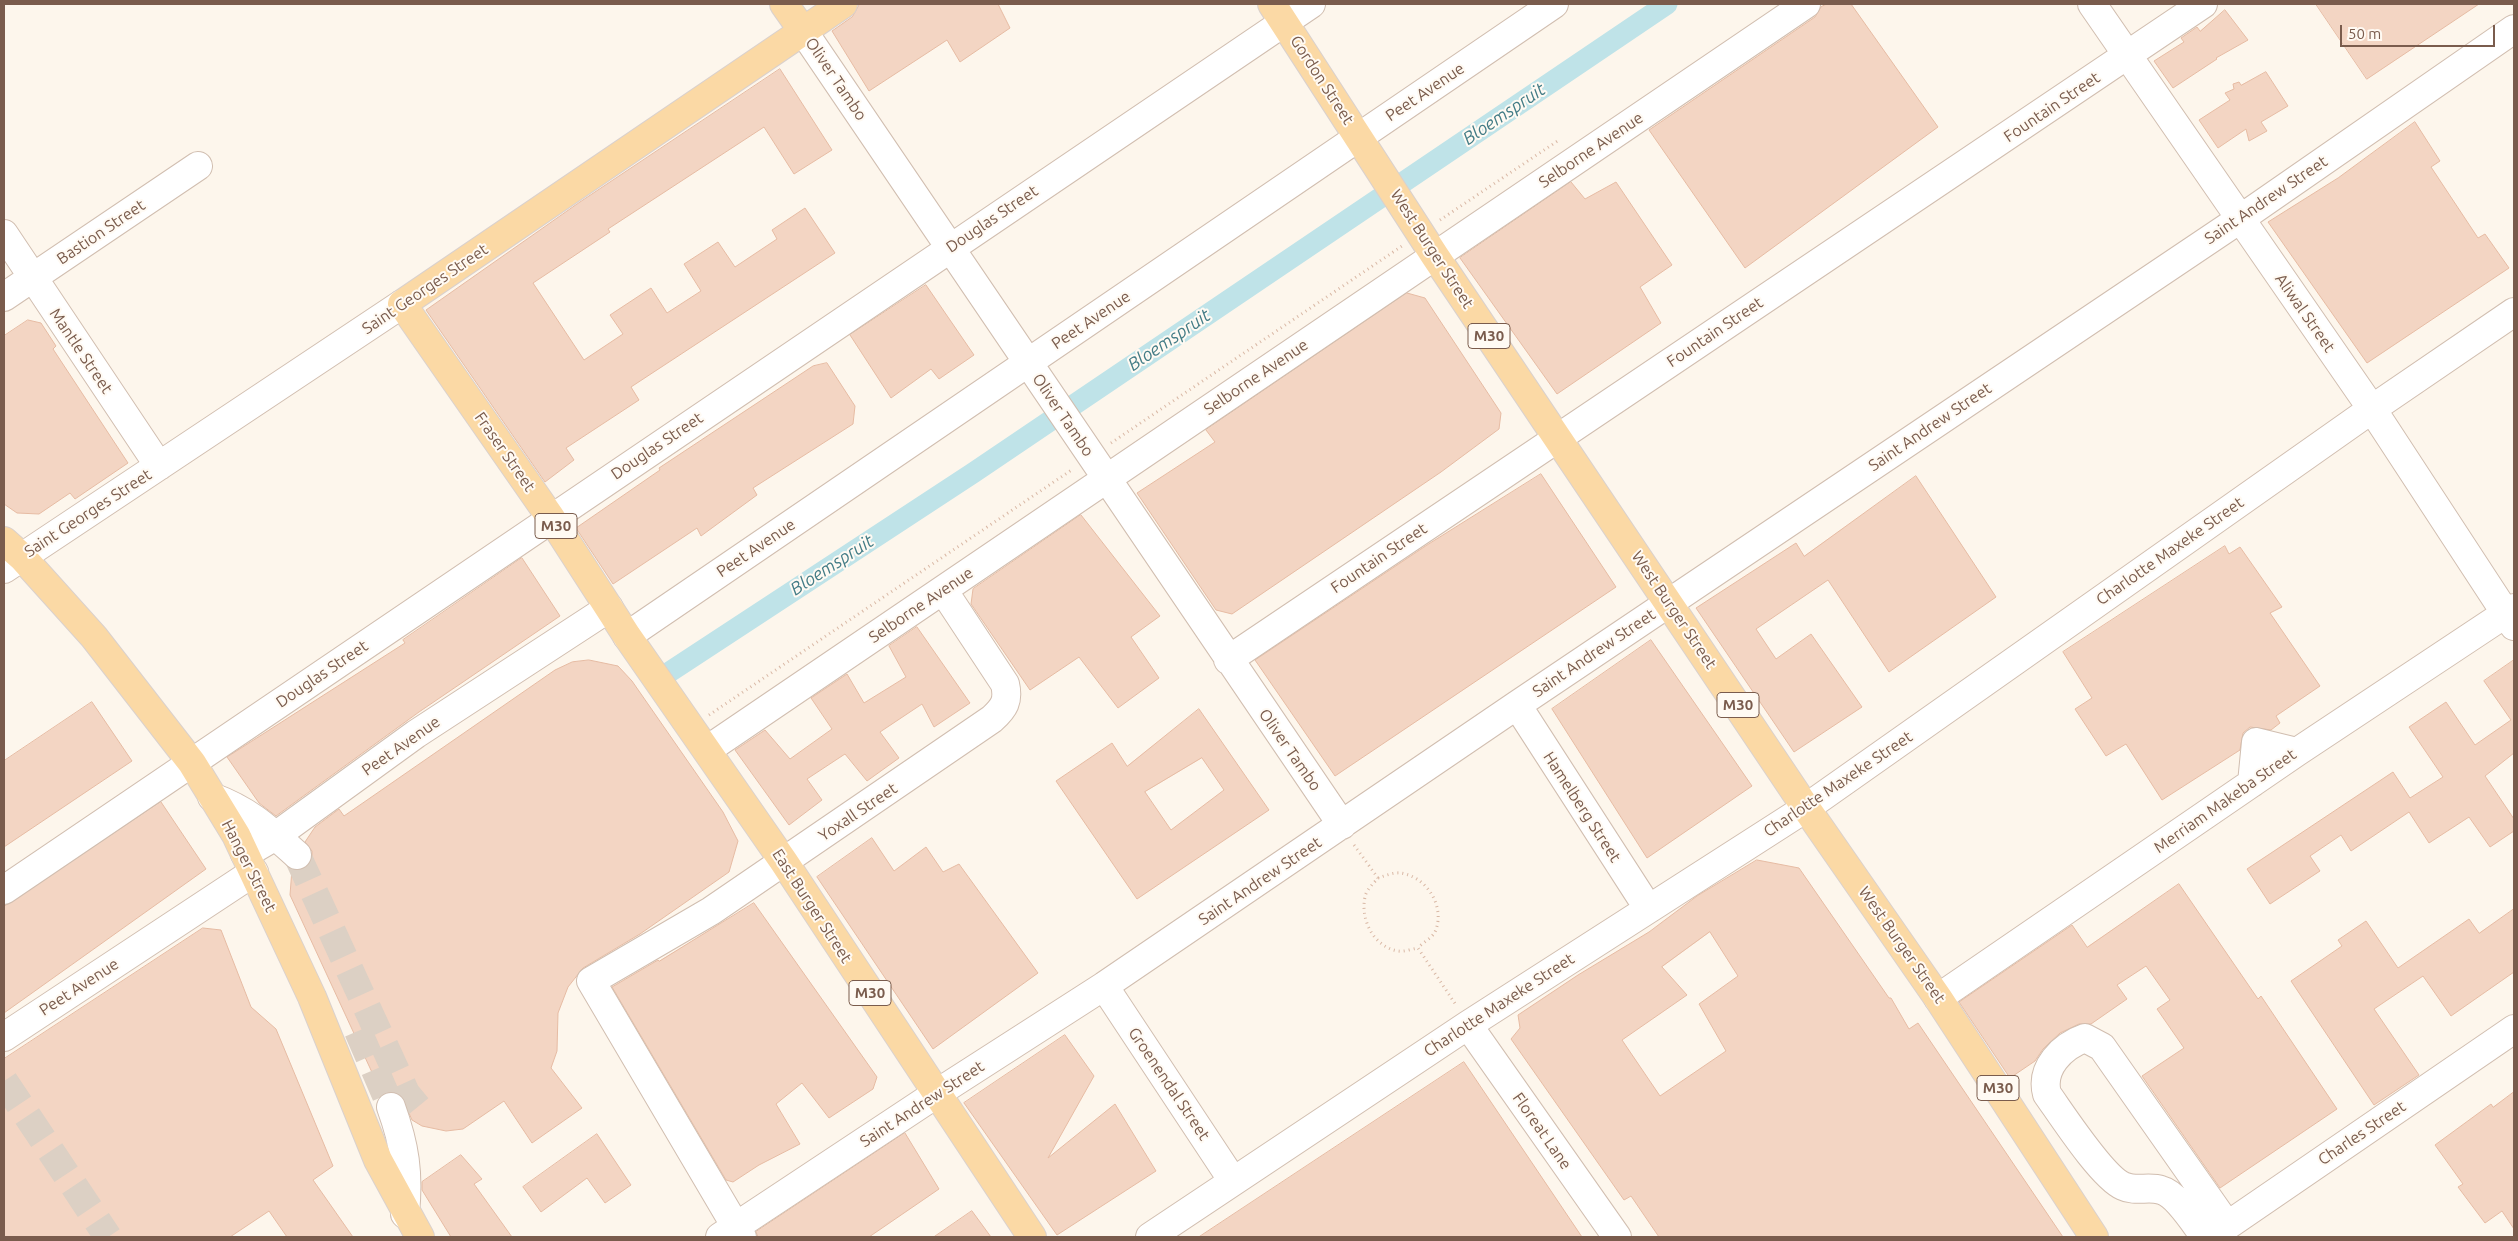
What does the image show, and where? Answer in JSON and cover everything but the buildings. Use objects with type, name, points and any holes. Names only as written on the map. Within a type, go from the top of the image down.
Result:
[{"type":"main road","name":"Oliver Tambo","points":[[784,4],[803,31]]},
{"type":"main road","name":"Saint Georges Street","points":[[402,304],[843,4]]},
{"type":"main road","name":"Gordon Street","points":[[1278,13],[1366,146]]},
{"type":"main road","name":"West Burger Street","points":[[1366,146],[1557,438],[1670,602],[1806,808],[1938,998],[2094,1237]]},
{"type":"main road","name":"Fraser Street","points":[[402,304],[551,518],[627,636],[707,750]]},
{"type":"main road","name":"Hanger Street","points":[[10,556],[94,637],[192,764],[212,797],[250,863],[312,998],[378,1160],[420,1237]]},
{"type":"main road","name":"East Burger Street","points":[[707,750],[784,862],[1032,1237]]},
{"type":"street","name":"Douglas Street","points":[[4,890],[950,247],[1278,13],[1311,4]]},
{"type":"street","name":"Peet Avenue","points":[[627,636],[1033,371],[1366,146],[1554,4]]},
{"type":"street","name":"Selborne Avenue","points":[[707,750],[1106,480],[1429,244],[1806,4]]},
{"type":"street","name":"Aliwal Street","points":[[2092,4],[2372,409],[2512,616]]},
{"type":"street","name":"Fountain Street","points":[[1228,660],[2203,4]]},
{"type":"street","name":"Saint Andrew Street","points":[[732,1234],[936,1094],[1104,986],[1517,705],[2240,219],[2514,29]]},
{"type":"street","name":"Oliver Tambo","points":[[803,31],[1228,660],[1342,825]]},
{"type":"street","name":"Bastion Street","points":[[4,297],[198,166]]},
{"type":"street","name":"Mantle Street","points":[[4,234],[160,466]]},
{"type":"street","name":"Saint Georges Street","points":[[10,556],[160,466],[402,304]]},
{"type":"street","name":"Charlotte Maxeke Street","points":[[1150,1237],[1468,1025],[1806,808],[2372,409],[2514,312]]},
{"type":"street","name":"Yoxall Street","points":[[732,1234],[591,981],[710,911],[992,719],[1004,708],[1008,697],[1005,684],[943,590]]},
{"type":"street","name":"Peet Avenue","points":[[4,1036],[250,863],[274,837],[416,734],[609,608]]},
{"type":"street","name":"Merriam Makeba Street","points":[[1938,998],[2297,752],[2512,616]]},
{"type":"street","name":"Hamelberg Street","points":[[1517,705],[1648,908]]},
{"type":"street","points":[[212,797],[241,808],[297,855]]},
{"type":"street","name":"Groenendal Street","points":[[1104,986],[1233,1181]]},
{"type":"street","name":"Floreat Lane","points":[[1468,1025],[1617,1237]]},
{"type":"street","name":"Charles Street","points":[[2214,1233],[2514,1029]]},
{"type":"street","points":[[2085,1038],[2102,1047],[2198,1185],[2214,1233],[2176,1201],[2173,1196],[2161,1190],[2143,1190],[2122,1186],[2099,1166],[2047,1094],[2044,1083],[2055,1058],[2070,1043],[2085,1038]]},
{"type":"street","points":[[391,1107],[401,1136],[407,1162],[406,1214]]},
{"type":"street","points":[[2176,1201],[2198,1185]]},
{"type":"path","points":[[690,727],[1091,457],[1429,244],[1563,138]]},
{"type":"path","points":[[1342,825],[1378,878]]},
{"type":"path","points":[[1400,873],[1420,881],[1432,892],[1438,910],[1434,932],[1418,948],[1400,952],[1383,944],[1368,930],[1363,912],[1365,895],[1378,878],[1400,873]]},
{"type":"path","points":[[1418,948],[1468,1025]]},
{"type":"waterway","name":"Bloemspruit","points":[[668,673],[973,473],[1667,4]]},
{"type":"tunnel","points":[[297,855],[406,1093],[419,1109]]},
{"type":"tunnel","points":[[358,1031],[391,1107]]},
{"type":"tunnel","points":[[4,1081],[108,1237]]}]
